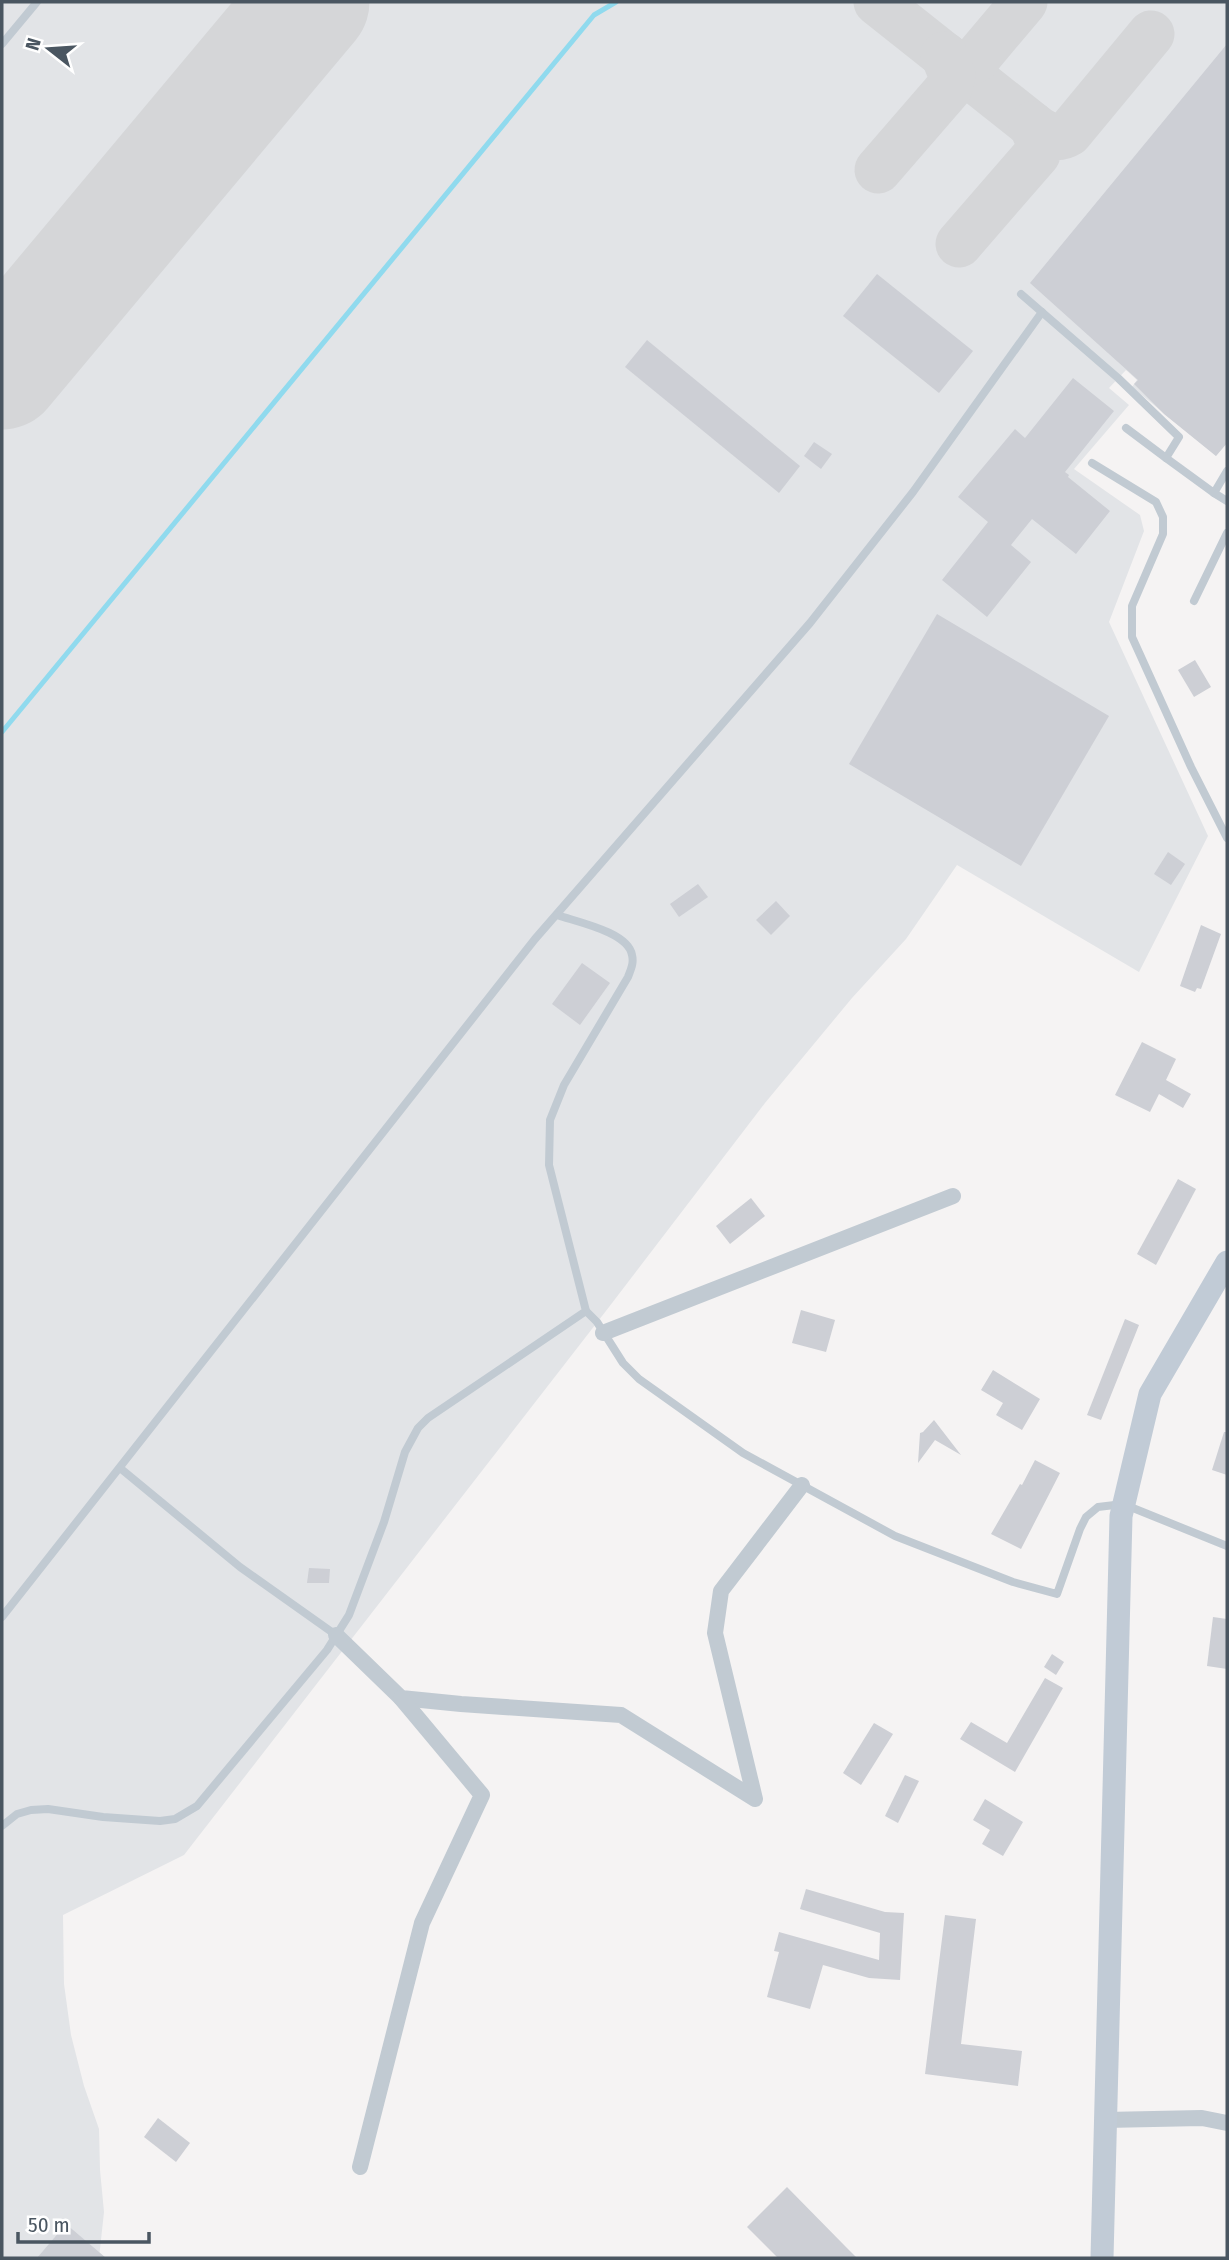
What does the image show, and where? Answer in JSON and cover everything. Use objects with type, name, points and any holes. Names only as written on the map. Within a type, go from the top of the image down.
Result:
[{"type":"street","points":[[603,1333],[953,1196]]},
{"type":"street","points":[[1102,2258],[1121,1516],[1150,1394],[1227,1262]]},
{"type":"street","points":[[401,1698],[621,1715],[755,1799],[715,1633],[721,1591],[802,1485]]},
{"type":"street","points":[[336,1635],[401,1698],[482,1796],[422,1923],[360,2167]]},
{"type":"street","points":[[1105,2120],[1202,2118],[1227,2123]]},
{"type":"lane","points":[[2,44],[37,2]]},
{"type":"lane","points":[[1021,294],[1118,378],[1179,437],[1166,458]]},
{"type":"lane","points":[[2,1617],[535,939],[810,623],[913,492],[1042,312]]},
{"type":"lane","points":[[1126,428],[1227,501]]},
{"type":"lane","points":[[1092,463],[1156,502],[1163,517],[1163,534],[1132,606],[1132,637],[1191,767],[1227,838]]},
{"type":"lane","points":[[1214,493],[1227,471]]},
{"type":"lane","points":[[1194,601],[1227,533]]},
{"type":"lane","points":[[557,915],[615,935],[629,946],[632,953],[633,964],[628,976],[564,1085],[550,1120],[549,1165],[586,1311],[597,1322],[623,1363],[639,1380],[743,1453],[895,1536],[1013,1582],[1057,1594],[1086,1517],[1098,1507],[1123,1504],[1227,1546]]},
{"type":"lane","points":[[2,1826],[17,1814],[31,1810],[48,1809],[160,1821],[175,1819],[187,1813],[327,1650],[349,1615],[384,1522],[405,1452],[418,1428],[428,1418],[586,1311]]},
{"type":"lane","points":[[120,1468],[240,1567],[336,1635]]},
{"type":"shaded area","points":[[2,2],[1227,2],[1227,443],[1216,456],[1132,387],[1137,380],[1126,370],[1109,388],[1129,405],[1074,469],[1140,515],[1144,531],[1109,622],[1208,836],[1139,972],[957,865],[906,939],[852,998],[765,1103],[184,1855],[63,1915],[64,1984],[71,2035],[84,2086],[99,2129],[104,2212],[99,2258],[2,2258]]},
{"type":"building","points":[[1227,44],[1227,443],[1216,456],[1164,414],[1134,384],[1138,380],[1030,283]]},
{"type":"building","points":[[877,274],[973,351],[939,393],[843,316]]},
{"type":"building","points":[[647,340],[800,466],[779,493],[625,367]]},
{"type":"building","points":[[1073,378],[1114,411],[1065,472],[1110,511],[1076,554],[1032,519],[1011,545],[1031,562],[987,617],[942,580],[988,522],[958,497],[1015,429],[1025,438]]},
{"type":"building","points":[[814,442],[832,454],[821,469],[804,456]]},
{"type":"building","points":[[937,614],[1109,716],[1021,866],[849,764]]},
{"type":"building","points":[[1195,660],[1211,687],[1194,697],[1178,670]]},
{"type":"building","points":[[1168,852],[1185,864],[1171,885],[1154,874]]},
{"type":"building","points":[[698,884],[708,897],[679,917],[670,904]]},
{"type":"building","points":[[776,901],[790,916],[771,935],[756,920]]},
{"type":"building","points":[[1201,925],[1221,934],[1201,989],[1197,988],[1195,992],[1180,986]]},
{"type":"building","points":[[582,963],[610,983],[580,1025],[552,1004]]},
{"type":"building","points":[[1142,1042],[1176,1059],[1166,1080],[1191,1094],[1183,1108],[1159,1094],[1150,1112],[1115,1095]]},
{"type":"building","points":[[1178,1179],[1196,1189],[1156,1265],[1137,1254]]},
{"type":"building","points":[[751,1198],[765,1216],[730,1244],[716,1226]]},
{"type":"building","points":[[801,1310],[835,1320],[826,1352],[792,1343]]},
{"type":"building","points":[[1125,1319],[1139,1325],[1101,1420],[1087,1415]]},
{"type":"building","points":[[993,1370],[1040,1399],[1022,1430],[996,1415],[1003,1403],[981,1390]]},
{"type":"building","points":[[934,1420],[961,1455],[935,1440],[918,1463],[920,1433]]},
{"type":"building","points":[[1224,1432],[1227,1432],[1227,1475],[1212,1470]]},
{"type":"building","points":[[1035,1460],[1060,1473],[1021,1549],[991,1534]]},
{"type":"building","points":[[309,1568],[330,1569],[329,1583],[307,1583]]},
{"type":"building","points":[[1213,1617],[1227,1619],[1227,1669],[1207,1666]]},
{"type":"building","points":[[1052,1654],[1064,1662],[1056,1675],[1044,1667]]},
{"type":"building","points":[[1045,1678],[1063,1688],[1015,1772],[960,1739],[971,1722],[1007,1743]]},
{"type":"building","points":[[874,1723],[893,1734],[861,1785],[843,1773]]},
{"type":"building","points":[[905,1775],[919,1781],[898,1823],[885,1816]]},
{"type":"building","points":[[985,1799],[1023,1822],[1003,1856],[982,1844],[990,1830],[973,1820]]},
{"type":"building","points":[[806,1889],[885,1912],[904,1913],[900,1980],[869,1978],[823,1965],[810,2009],[767,1997],[779,1952],[774,1951],[779,1932],[879,1960],[880,1933],[800,1909]]},
{"type":"building","points":[[945,1915],[976,1919],[961,2044],[1022,2051],[1018,2086],[925,2074]]},
{"type":"building","points":[[158,2118],[190,2143],[176,2162],[144,2137]]},
{"type":"building","points":[[787,2187],[857,2258],[778,2258],[747,2227]]},
{"type":"building","points":[[66,2224],[106,2258],[37,2258]]},
{"type":"waterway","points":[[2,732],[594,15],[616,2]]},
{"type":"taxiway","points":[[877,2],[1032,125]]},
{"type":"taxiway","points":[[947,58],[962,63],[976,59],[1024,2]]},
{"type":"taxiway","points":[[959,244],[1037,154],[1039,141],[1032,125],[1050,135],[1069,133],[1151,34]]},
{"type":"taxiway","points":[[878,170],[949,88],[952,75],[944,55]]},
{"type":"runway","points":[[2,370],[310,2]]}]
